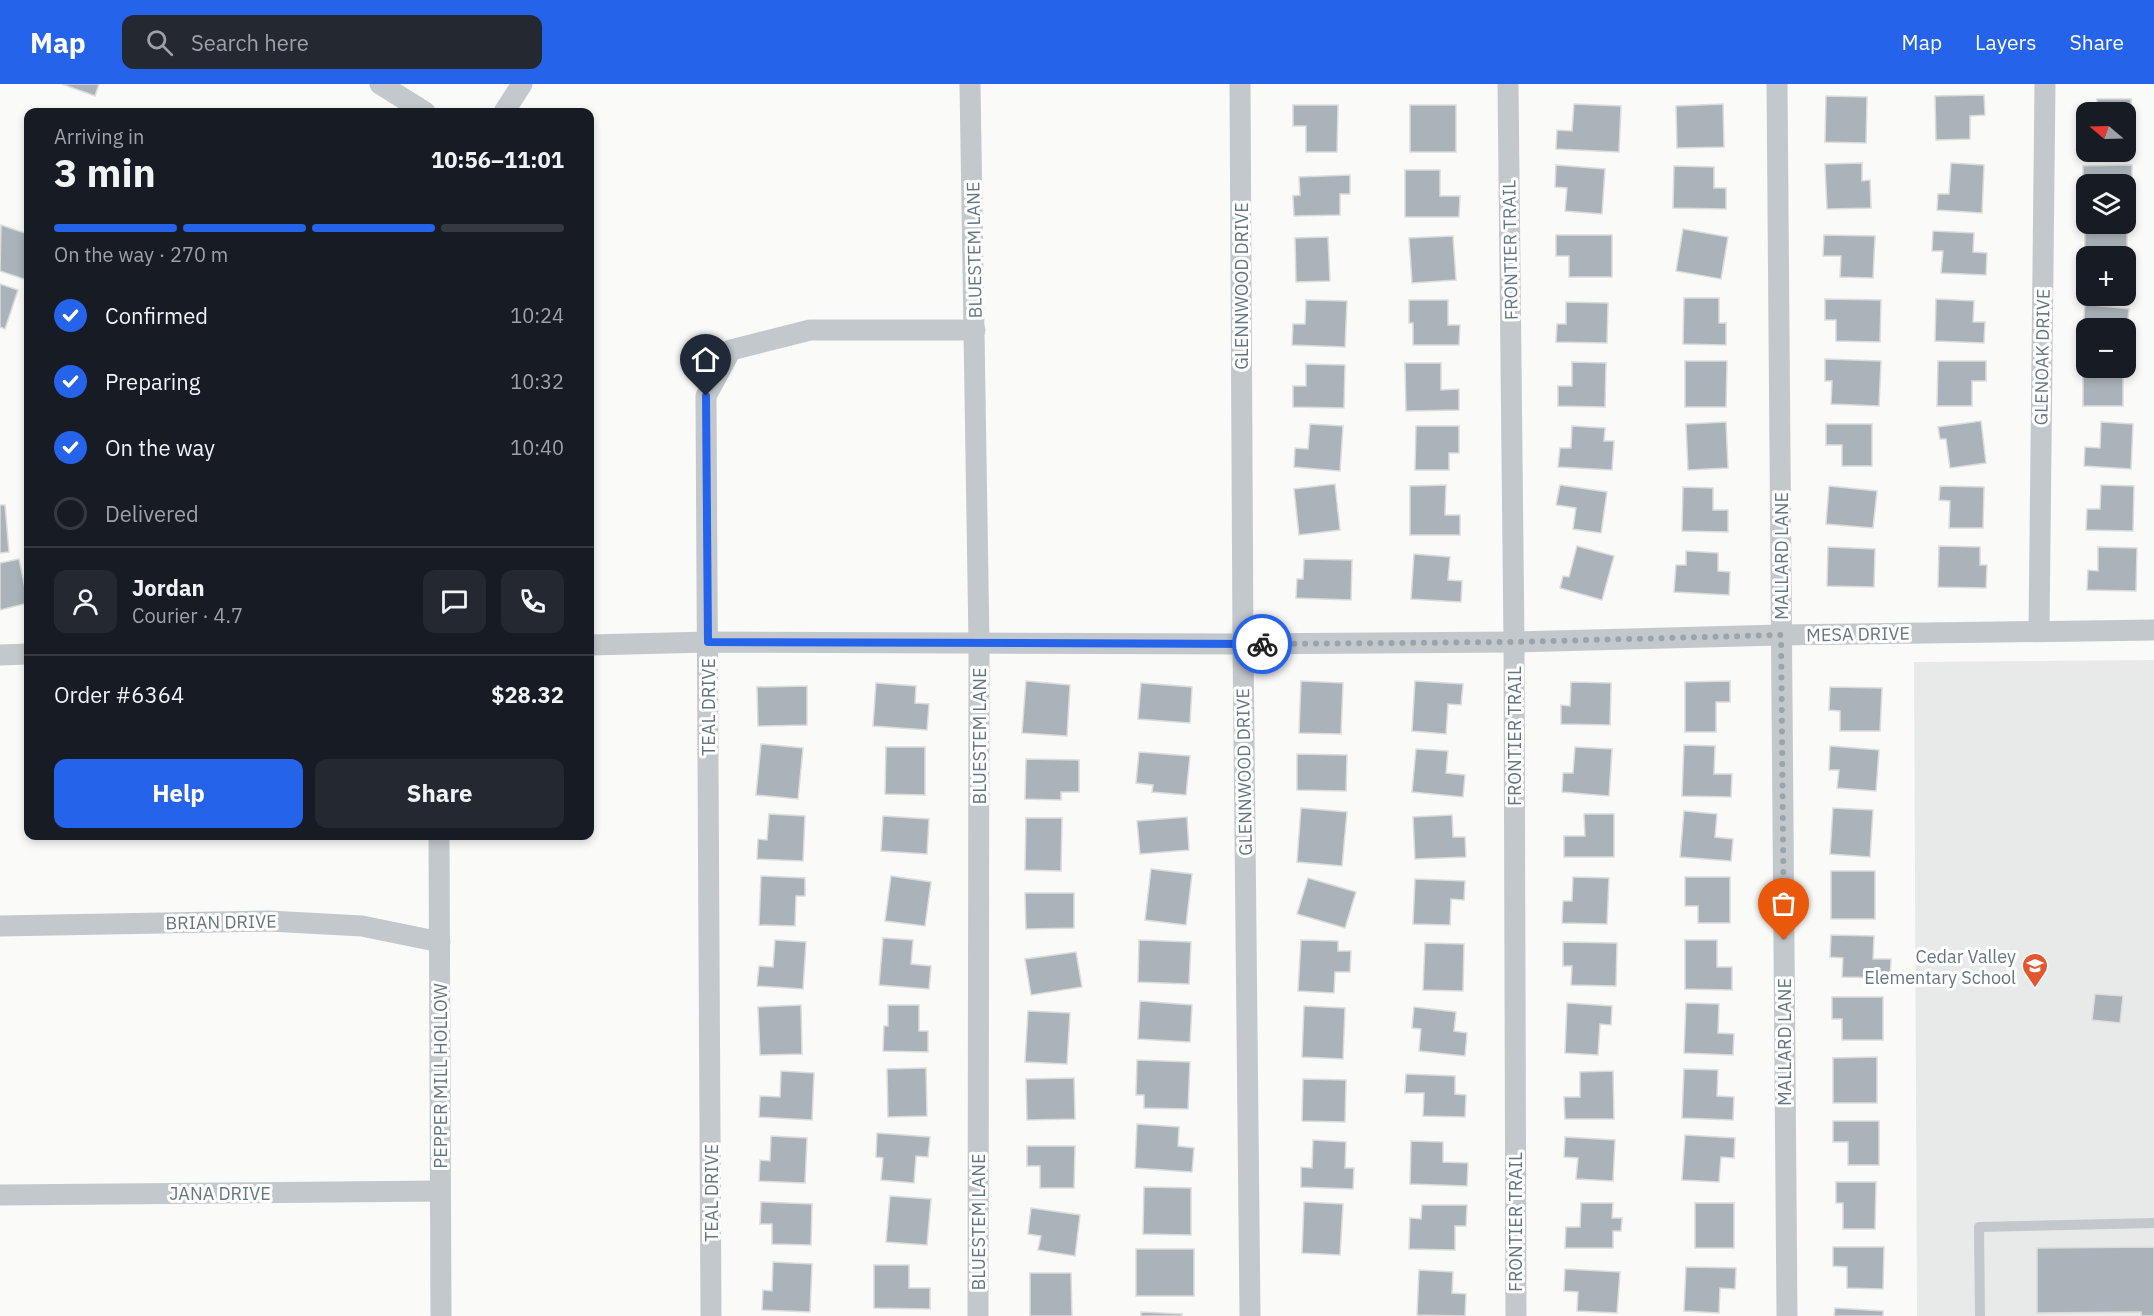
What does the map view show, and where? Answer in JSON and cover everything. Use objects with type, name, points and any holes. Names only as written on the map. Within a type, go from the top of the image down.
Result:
[{"type":"street","points":[[380,84],[419,108]]},
{"type":"street","points":[[507,108],[522,84]]},
{"type":"street","name":"BLUESTEM LANE","points":[[970,84],[979,643],[978,1316]]},
{"type":"street","name":"GLENNWOOD DRIVE","points":[[1240,84],[1250,1316]]},
{"type":"street","name":"FRONTIER TRAIL","points":[[1508,84],[1514,642],[1516,1316]]},
{"type":"street","name":"MALLARD LANE","points":[[1777,84],[1787,1316]]},
{"type":"street","name":"GLENOAK DRIVE","points":[[2039,631],[2045,84]]},
{"type":"street","name":"TEAL DRIVE","points":[[711,1316],[706,396],[731,350],[810,330],[975,330]]},
{"type":"street","name":"MESA DRIVE","points":[[594,645],[708,642],[1243,644],[1514,642],[1781,635],[2154,630]]},
{"type":"street","points":[[0,655],[24,654]]},
{"type":"street","name":"PEPPER MILL HOLLOW","points":[[440,840],[441,1316]]},
{"type":"street","name":"BRIAN DRIVE","points":[[0,926],[269,921],[362,926],[440,942]]},
{"type":"street","name":"JANA DRIVE","points":[[0,1195],[440,1191]]},
{"type":"lane","points":[[1980,1316],[1979,1227],[2154,1223]]},
{"type":"shaded area","name":"Cedar Valley Elementary School","points":[[2154,660],[2154,1316],[1917,1316],[1914,662]]},
{"type":"building","points":[[62,84],[99,84],[95,96]]},
{"type":"building","points":[[1984,95],[1985,115],[1970,116],[1970,139],[1936,140],[1935,96]]},
{"type":"building","points":[[1826,96],[1867,97],[1866,143],[1825,142]]},
{"type":"building","points":[[2097,99],[2131,99],[2131,102],[2097,102]]},
{"type":"building","points":[[1574,104],[1621,106],[1619,152],[1556,149],[1557,130],[1572,131]]},
{"type":"building","points":[[1723,104],[1724,147],[1677,148],[1676,106]]},
{"type":"building","points":[[1293,105],[1338,105],[1337,152],[1306,152],[1306,126],[1293,126]]},
{"type":"building","points":[[1410,105],[1456,105],[1456,152],[1410,152]]},
{"type":"building","points":[[1862,163],[1862,181],[1870,180],[1871,208],[1827,209],[1825,164]]},
{"type":"building","points":[[1951,163],[1984,165],[1982,213],[1937,210],[1938,194],[1949,194]]},
{"type":"building","points":[[1556,165],[1605,169],[1602,214],[1565,211],[1567,188],[1555,187]]},
{"type":"building","points":[[2132,165],[2132,174],[2083,174],[2083,166]]},
{"type":"building","points":[[1674,166],[1714,167],[1714,188],[1726,188],[1726,209],[1673,208]]},
{"type":"building","points":[[1405,170],[1440,170],[1440,196],[1460,196],[1459,217],[1405,217]]},
{"type":"building","points":[[1350,175],[1350,194],[1340,194],[1340,215],[1294,216],[1293,196],[1300,195],[1299,177]]},
{"type":"building","points":[[1,225],[24,233],[24,279],[0,271]]},
{"type":"building","points":[[1683,229],[1728,237],[1721,279],[1676,271]]},
{"type":"building","points":[[1933,231],[1974,233],[1973,252],[1987,253],[1986,275],[1941,273],[1943,251],[1932,251]]},
{"type":"building","points":[[2085,234],[2127,234],[2127,246],[2085,246]]},
{"type":"building","points":[[1556,235],[1612,235],[1612,277],[1569,277],[1569,256],[1556,256]]},
{"type":"building","points":[[1824,235],[1875,236],[1873,278],[1840,277],[1841,256],[1823,256]]},
{"type":"building","points":[[1453,236],[1456,280],[1412,283],[1409,238]]},
{"type":"building","points":[[1328,237],[1330,281],[1296,282],[1295,238]]},
{"type":"building","points":[[0,284],[18,290],[5,329],[0,327]]},
{"type":"building","points":[[1684,298],[1719,298],[1719,323],[1726,323],[1726,345],[1683,344]]},
{"type":"building","points":[[1825,299],[1881,300],[1880,342],[1836,341],[1836,320],[1825,320]]},
{"type":"building","points":[[1936,299],[1974,301],[1973,322],[1985,322],[1984,343],[1935,341]]},
{"type":"building","points":[[1306,300],[1347,301],[1345,347],[1292,345],[1293,324],[1305,324]]},
{"type":"building","points":[[1409,300],[1448,300],[1448,325],[1460,325],[1459,345],[1413,345],[1413,323],[1409,323]]},
{"type":"building","points":[[1566,302],[1608,303],[1607,343],[1556,342],[1557,324],[1566,324]]},
{"type":"building","points":[[2085,306],[2129,309],[2128,318],[2084,318]]},
{"type":"building","points":[[1825,359],[1881,361],[1879,406],[1831,404],[1832,381],[1825,381]]},
{"type":"building","points":[[1685,361],[1727,361],[1726,407],[1685,407]]},
{"type":"building","points":[[1938,361],[1986,361],[1986,381],[1972,381],[1972,406],[1937,406]]},
{"type":"building","points":[[1572,362],[1606,363],[1605,407],[1558,406],[1558,386],[1572,386]]},
{"type":"building","points":[[1405,363],[1441,363],[1441,390],[1459,389],[1459,410],[1406,411]]},
{"type":"building","points":[[1306,364],[1345,365],[1344,408],[1293,407],[1293,386],[1306,386]]},
{"type":"building","points":[[2083,378],[2123,378],[2123,406],[2083,406]]},
{"type":"building","points":[[1981,421],[1986,463],[1950,468],[1946,439],[1940,439],[1938,427]]},
{"type":"building","points":[[1726,422],[1728,468],[1688,470],[1686,424]]},
{"type":"building","points":[[2101,422],[2133,424],[2131,469],[2084,466],[2085,447],[2100,448]]},
{"type":"building","points":[[1310,424],[1343,426],[1340,471],[1294,467],[1295,448],[1308,449]]},
{"type":"building","points":[[1826,424],[1872,424],[1872,466],[1842,466],[1842,445],[1826,445]]},
{"type":"building","points":[[1416,426],[1459,426],[1459,453],[1449,453],[1449,470],[1415,470]]},
{"type":"building","points":[[1572,426],[1605,428],[1604,441],[1614,441],[1612,470],[1558,467],[1560,448],[1571,448]]},
{"type":"building","points":[[1335,484],[1340,530],[1299,535],[1294,489]]},
{"type":"building","points":[[1446,485],[1445,515],[1460,515],[1460,535],[1410,535],[1410,486]]},
{"type":"building","points":[[1560,485],[1607,492],[1601,533],[1573,529],[1576,508],[1556,505]]},
{"type":"building","points":[[2101,485],[2134,486],[2133,531],[2086,530],[2087,509],[2100,509]]},
{"type":"building","points":[[1829,486],[1877,491],[1873,528],[1826,524]]},
{"type":"building","points":[[1940,486],[1984,487],[1983,528],[1949,528],[1950,501],[1939,500]]},
{"type":"building","points":[[1683,487],[1713,488],[1713,510],[1728,510],[1728,532],[1682,531]]},
{"type":"building","points":[[0,505],[5,505],[9,552],[0,553]]},
{"type":"building","points":[[1577,546],[1614,556],[1602,600],[1560,588],[1563,576],[1569,577]]},
{"type":"building","points":[[1939,546],[1980,547],[1980,565],[1987,565],[1986,588],[1938,587]]},
{"type":"building","points":[[1828,547],[1875,549],[1874,587],[1827,586]]},
{"type":"building","points":[[2098,547],[2137,548],[2136,591],[2087,590],[2088,570],[2098,571]]},
{"type":"building","points":[[1686,551],[1718,553],[1718,571],[1730,572],[1729,595],[1674,592],[1676,565],[1686,565]]},
{"type":"building","points":[[1414,554],[1450,557],[1448,580],[1462,581],[1461,602],[1411,599]]},
{"type":"building","points":[[19,559],[24,583],[24,604],[0,610],[0,563]]},
{"type":"building","points":[[1304,559],[1352,560],[1351,600],[1296,598],[1297,579],[1303,579]]},
{"type":"building","points":[[1026,681],[1070,685],[1067,736],[1022,733]]},
{"type":"building","points":[[1301,681],[1343,683],[1341,734],[1299,733]]},
{"type":"building","points":[[1415,681],[1463,684],[1461,705],[1448,704],[1446,734],[1412,731]]},
{"type":"building","points":[[1730,681],[1730,702],[1716,702],[1716,732],[1685,732],[1685,682]]},
{"type":"building","points":[[1571,682],[1611,683],[1610,725],[1561,724],[1561,705],[1570,706]]},
{"type":"building","points":[[876,683],[916,686],[915,703],[929,704],[927,730],[873,726]]},
{"type":"building","points":[[1141,683],[1192,687],[1190,723],[1138,719]]},
{"type":"building","points":[[807,686],[807,725],[758,726],[757,687]]},
{"type":"building","points":[[1830,687],[1882,688],[1880,731],[1840,731],[1840,711],[1829,710]]},
{"type":"building","points":[[761,744],[803,748],[798,799],[756,795]]},
{"type":"building","points":[[1684,745],[1715,746],[1714,774],[1732,774],[1731,797],[1682,796]]},
{"type":"building","points":[[1830,746],[1879,750],[1876,791],[1837,788],[1839,770],[1829,770]]},
{"type":"building","points":[[886,747],[925,747],[925,795],[885,794]]},
{"type":"building","points":[[1575,747],[1612,749],[1609,796],[1562,792],[1563,773],[1573,773]]},
{"type":"building","points":[[1416,749],[1448,751],[1446,773],[1465,775],[1463,797],[1412,792]]},
{"type":"building","points":[[1139,752],[1190,756],[1186,795],[1152,792],[1153,785],[1136,783]]},
{"type":"building","points":[[1297,754],[1347,755],[1346,791],[1297,790]]},
{"type":"building","points":[[1026,759],[1079,760],[1079,792],[1061,792],[1061,800],[1025,799]]},
{"type":"building","points":[[1301,808],[1347,812],[1342,866],[1297,862]]},
{"type":"building","points":[[1833,808],[1873,810],[1870,857],[1830,854]]},
{"type":"building","points":[[1684,811],[1717,814],[1715,837],[1733,839],[1731,861],[1680,857]]},
{"type":"building","points":[[769,814],[805,816],[803,861],[757,859],[758,839],[767,840]]},
{"type":"building","points":[[1584,814],[1614,814],[1614,857],[1564,857],[1564,836],[1585,836]]},
{"type":"building","points":[[1452,815],[1453,837],[1465,837],[1466,857],[1415,859],[1413,817]]},
{"type":"building","points":[[883,816],[929,819],[927,854],[881,851]]},
{"type":"building","points":[[1187,817],[1189,850],[1140,854],[1137,821]]},
{"type":"building","points":[[1026,818],[1062,818],[1061,871],[1025,870]]},
{"type":"building","points":[[1151,869],[1192,874],[1186,925],[1145,920]]},
{"type":"building","points":[[1831,871],[1875,871],[1875,919],[1831,919]]},
{"type":"building","points":[[761,876],[805,878],[805,896],[796,896],[795,926],[759,925]]},
{"type":"building","points":[[891,876],[931,882],[925,926],[885,921]]},
{"type":"building","points":[[1573,877],[1609,878],[1607,924],[1562,923],[1563,901],[1572,901]]},
{"type":"building","points":[[1685,877],[1730,877],[1730,923],[1698,923],[1698,906],[1685,906]]},
{"type":"building","points":[[1308,878],[1356,892],[1345,928],[1297,914]]},
{"type":"building","points":[[1415,879],[1465,881],[1464,900],[1451,899],[1450,925],[1413,924]]},
{"type":"building","points":[[1025,893],[1074,893],[1074,928],[1026,929]]},
{"type":"building","points":[[1831,935],[1874,936],[1873,959],[1891,959],[1890,978],[1842,977],[1843,958],[1830,957]]},
{"type":"building","points":[[883,938],[913,940],[911,964],[931,966],[929,989],[879,985]]},
{"type":"building","points":[[775,940],[806,942],[803,989],[757,986],[759,966],[773,967]]},
{"type":"building","points":[[1139,940],[1191,942],[1189,984],[1138,982]]},
{"type":"building","points":[[1301,940],[1338,941],[1338,951],[1351,951],[1350,972],[1335,972],[1334,993],[1298,991]]},
{"type":"building","points":[[1685,940],[1717,940],[1717,967],[1732,967],[1732,990],[1685,989]]},
{"type":"building","points":[[1563,942],[1617,943],[1616,986],[1571,985],[1572,966],[1563,966]]},
{"type":"building","points":[[1425,943],[1464,944],[1463,991],[1423,990]]},
{"type":"building","points":[[1076,952],[1082,987],[1031,995],[1025,959]]},
{"type":"building","points":[[2095,994],[2123,996],[2120,1023],[2092,1020]]},
{"type":"building","points":[[1832,997],[1883,997],[1883,1040],[1842,1040],[1842,1019],[1832,1019]]},
{"type":"building","points":[[1140,1001],[1192,1005],[1190,1042],[1138,1039]]},
{"type":"building","points":[[1567,1003],[1612,1006],[1611,1025],[1600,1024],[1598,1055],[1565,1053]]},
{"type":"building","points":[[1686,1003],[1719,1004],[1718,1033],[1734,1034],[1733,1055],[1684,1053]]},
{"type":"building","points":[[801,1005],[802,1054],[760,1055],[758,1007]]},
{"type":"building","points":[[888,1005],[919,1005],[919,1031],[928,1031],[928,1052],[883,1051],[884,1026],[888,1026]]},
{"type":"building","points":[[1304,1006],[1345,1008],[1343,1059],[1302,1057]]},
{"type":"building","points":[[1414,1007],[1456,1012],[1454,1031],[1467,1033],[1465,1056],[1419,1051],[1421,1029],[1412,1028]]},
{"type":"building","points":[[1028,1011],[1070,1013],[1067,1064],[1025,1062]]},
{"type":"building","points":[[1877,1057],[1877,1103],[1833,1103],[1833,1058]]},
{"type":"building","points":[[1137,1060],[1190,1062],[1188,1109],[1144,1108],[1144,1095],[1136,1095]]},
{"type":"building","points":[[926,1068],[927,1116],[888,1117],[887,1069]]},
{"type":"building","points":[[1684,1069],[1718,1070],[1717,1096],[1734,1097],[1733,1120],[1682,1118]]},
{"type":"building","points":[[781,1071],[814,1073],[812,1120],[759,1117],[760,1096],[780,1097]]},
{"type":"building","points":[[1613,1071],[1614,1119],[1565,1119],[1564,1097],[1580,1097],[1580,1072]]},
{"type":"building","points":[[1406,1074],[1455,1076],[1455,1094],[1466,1095],[1465,1117],[1423,1116],[1424,1093],[1405,1093]]},
{"type":"building","points":[[1074,1078],[1075,1119],[1027,1120],[1026,1079]]},
{"type":"building","points":[[1303,1079],[1346,1080],[1345,1122],[1302,1121]]},
{"type":"building","points":[[1833,1121],[1879,1121],[1879,1165],[1848,1165],[1848,1142],[1833,1142]]},
{"type":"building","points":[[1137,1124],[1179,1127],[1178,1146],[1194,1148],[1192,1172],[1135,1168]]},
{"type":"building","points":[[877,1133],[930,1137],[928,1157],[916,1156],[914,1183],[881,1180],[883,1158],[876,1157]]},
{"type":"building","points":[[1685,1135],[1735,1138],[1734,1158],[1721,1157],[1719,1182],[1682,1180]]},
{"type":"building","points":[[771,1136],[807,1138],[805,1183],[759,1181],[760,1160],[770,1161]]},
{"type":"building","points":[[1565,1137],[1615,1140],[1613,1181],[1576,1179],[1578,1158],[1564,1157]]},
{"type":"building","points":[[1313,1140],[1346,1142],[1345,1168],[1354,1168],[1353,1189],[1301,1187],[1301,1167],[1312,1168]]},
{"type":"building","points":[[1411,1141],[1443,1142],[1443,1162],[1468,1163],[1467,1186],[1410,1184]]},
{"type":"building","points":[[1027,1146],[1075,1146],[1074,1188],[1040,1188],[1040,1166],[1027,1166]]},
{"type":"building","points":[[1836,1182],[1876,1182],[1875,1229],[1843,1229],[1843,1203],[1836,1203]]},
{"type":"building","points":[[1144,1187],[1191,1188],[1191,1235],[1143,1234]]},
{"type":"building","points":[[890,1196],[931,1199],[927,1245],[886,1242]]},
{"type":"building","points":[[761,1202],[812,1204],[811,1245],[772,1244],[772,1224],[760,1224]]},
{"type":"building","points":[[1304,1202],[1343,1204],[1340,1255],[1302,1253]]},
{"type":"building","points":[[1581,1203],[1613,1203],[1612,1218],[1622,1218],[1621,1231],[1613,1231],[1613,1248],[1565,1248],[1566,1227],[1580,1227]]},
{"type":"building","points":[[1695,1203],[1734,1203],[1734,1248],[1695,1248]]},
{"type":"building","points":[[1422,1205],[1467,1205],[1466,1226],[1455,1226],[1455,1250],[1409,1249],[1410,1218],[1421,1219]]},
{"type":"building","points":[[1031,1208],[1080,1215],[1075,1256],[1038,1250],[1041,1236],[1028,1234]]},
{"type":"building","points":[[1833,1247],[1884,1247],[1883,1289],[1847,1288],[1847,1267],[1833,1266]]},
{"type":"building","points":[[2154,1247],[2154,1316],[2141,1316],[2141,1312],[2037,1313],[2037,1248]]},
{"type":"building","points":[[1136,1249],[1194,1249],[1194,1296],[1136,1296]]},
{"type":"building","points":[[773,1262],[812,1264],[810,1312],[762,1310],[763,1290],[772,1291]]},
{"type":"building","points":[[874,1265],[909,1265],[909,1288],[930,1288],[930,1309],[874,1308]]},
{"type":"building","points":[[1686,1267],[1736,1268],[1735,1289],[1720,1288],[1719,1313],[1684,1311]]},
{"type":"building","points":[[1565,1269],[1620,1272],[1617,1313],[1577,1311],[1578,1292],[1564,1291]]},
{"type":"building","points":[[1419,1270],[1453,1272],[1452,1293],[1466,1294],[1465,1316],[1417,1315]]},
{"type":"building","points":[[1030,1273],[1071,1273],[1072,1316],[1030,1316]]},
{"type":"building","points":[[1835,1308],[1883,1311],[1883,1316],[1834,1316]]},
{"type":"building","points":[[1141,1312],[1182,1314],[1182,1316],[1141,1316]]},
{"type":"way so far","points":[[1262,644],[1514,642],[1781,635],[1784,940]]},
{"type":"place","name":"Cedar Valley Elementary School","points":[[2035,989]]},
{"type":"route","points":[[706,396],[708,642],[1262,644]]}]
